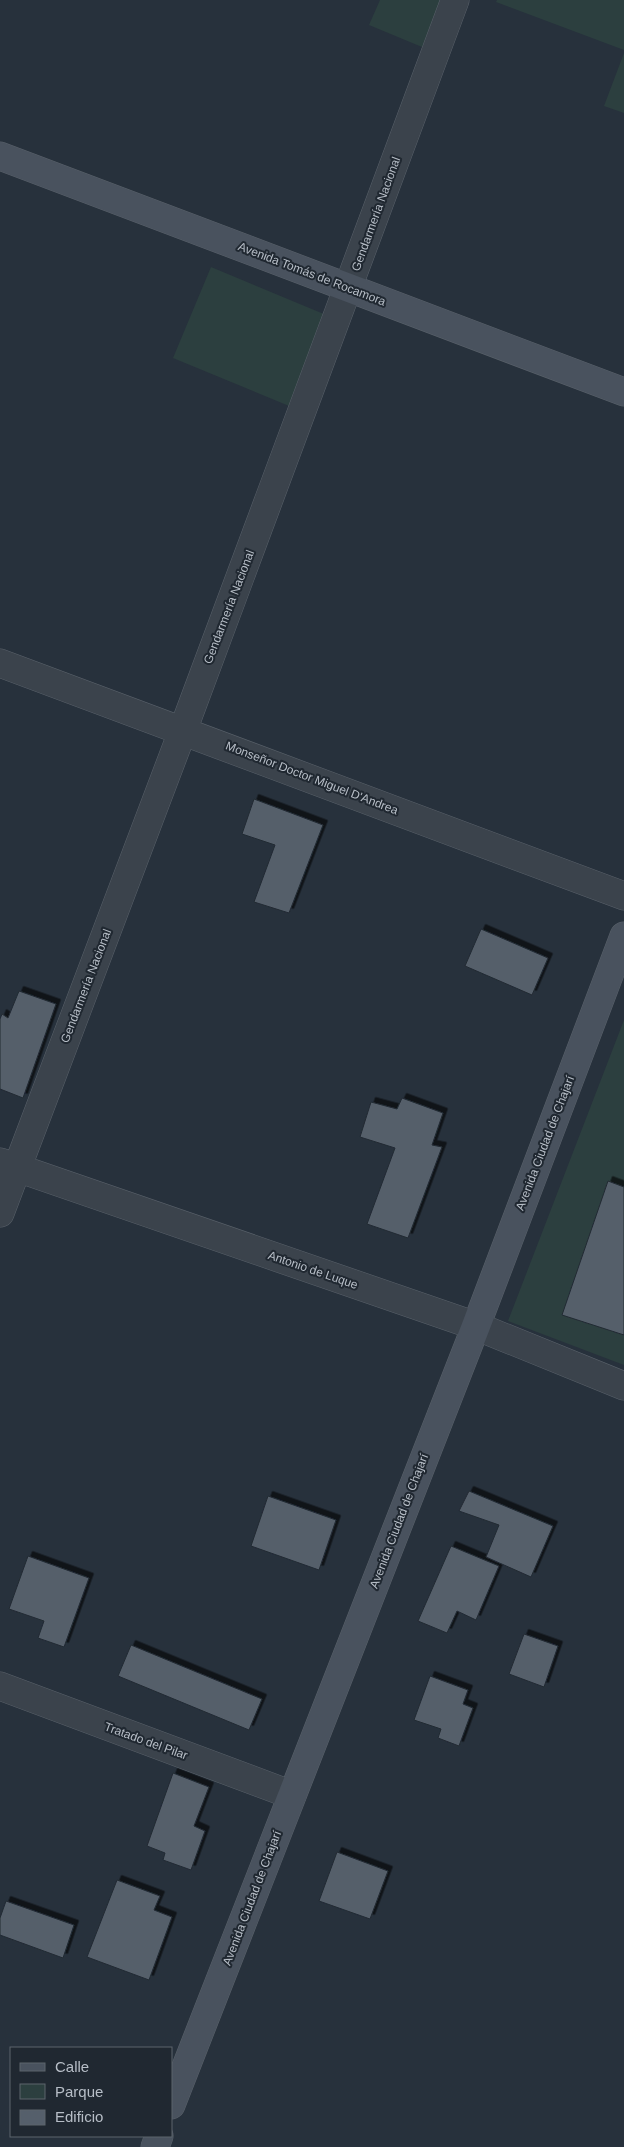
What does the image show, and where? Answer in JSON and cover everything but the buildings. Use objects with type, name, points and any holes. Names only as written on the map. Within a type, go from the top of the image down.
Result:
[{"type":"main road","name":"Avenida Tomás de Rocamora","points":[[0,156],[624,392]]},
{"type":"main road","name":"Avenida Ciudad de Chajarí","points":[[172,2102],[476,1326],[624,936]]},
{"type":"street","name":"Gendarmería Nacional","points":[[0,1213],[8,1165],[183,730],[455,0]]},
{"type":"street","name":"Monseñor Doctor Miguel D'Andrea","points":[[0,663],[624,896]]},
{"type":"street","name":"Antonio de Luque","points":[[8,1165],[476,1326],[624,1386]]},
{"type":"street","name":"Tratado del Pilar","points":[[0,1686],[292,1795]]},
{"type":"green space","points":[[380,0],[442,0],[422,47],[369,25]]},
{"type":"green space","points":[[497,0],[624,0],[624,50],[496,2]]},
{"type":"green space","points":[[624,53],[624,113],[604,106]]},
{"type":"green space","points":[[211,267],[331,317],[294,408],[173,358]]},
{"type":"green space","points":[[624,1020],[624,1365],[508,1321]]}]
